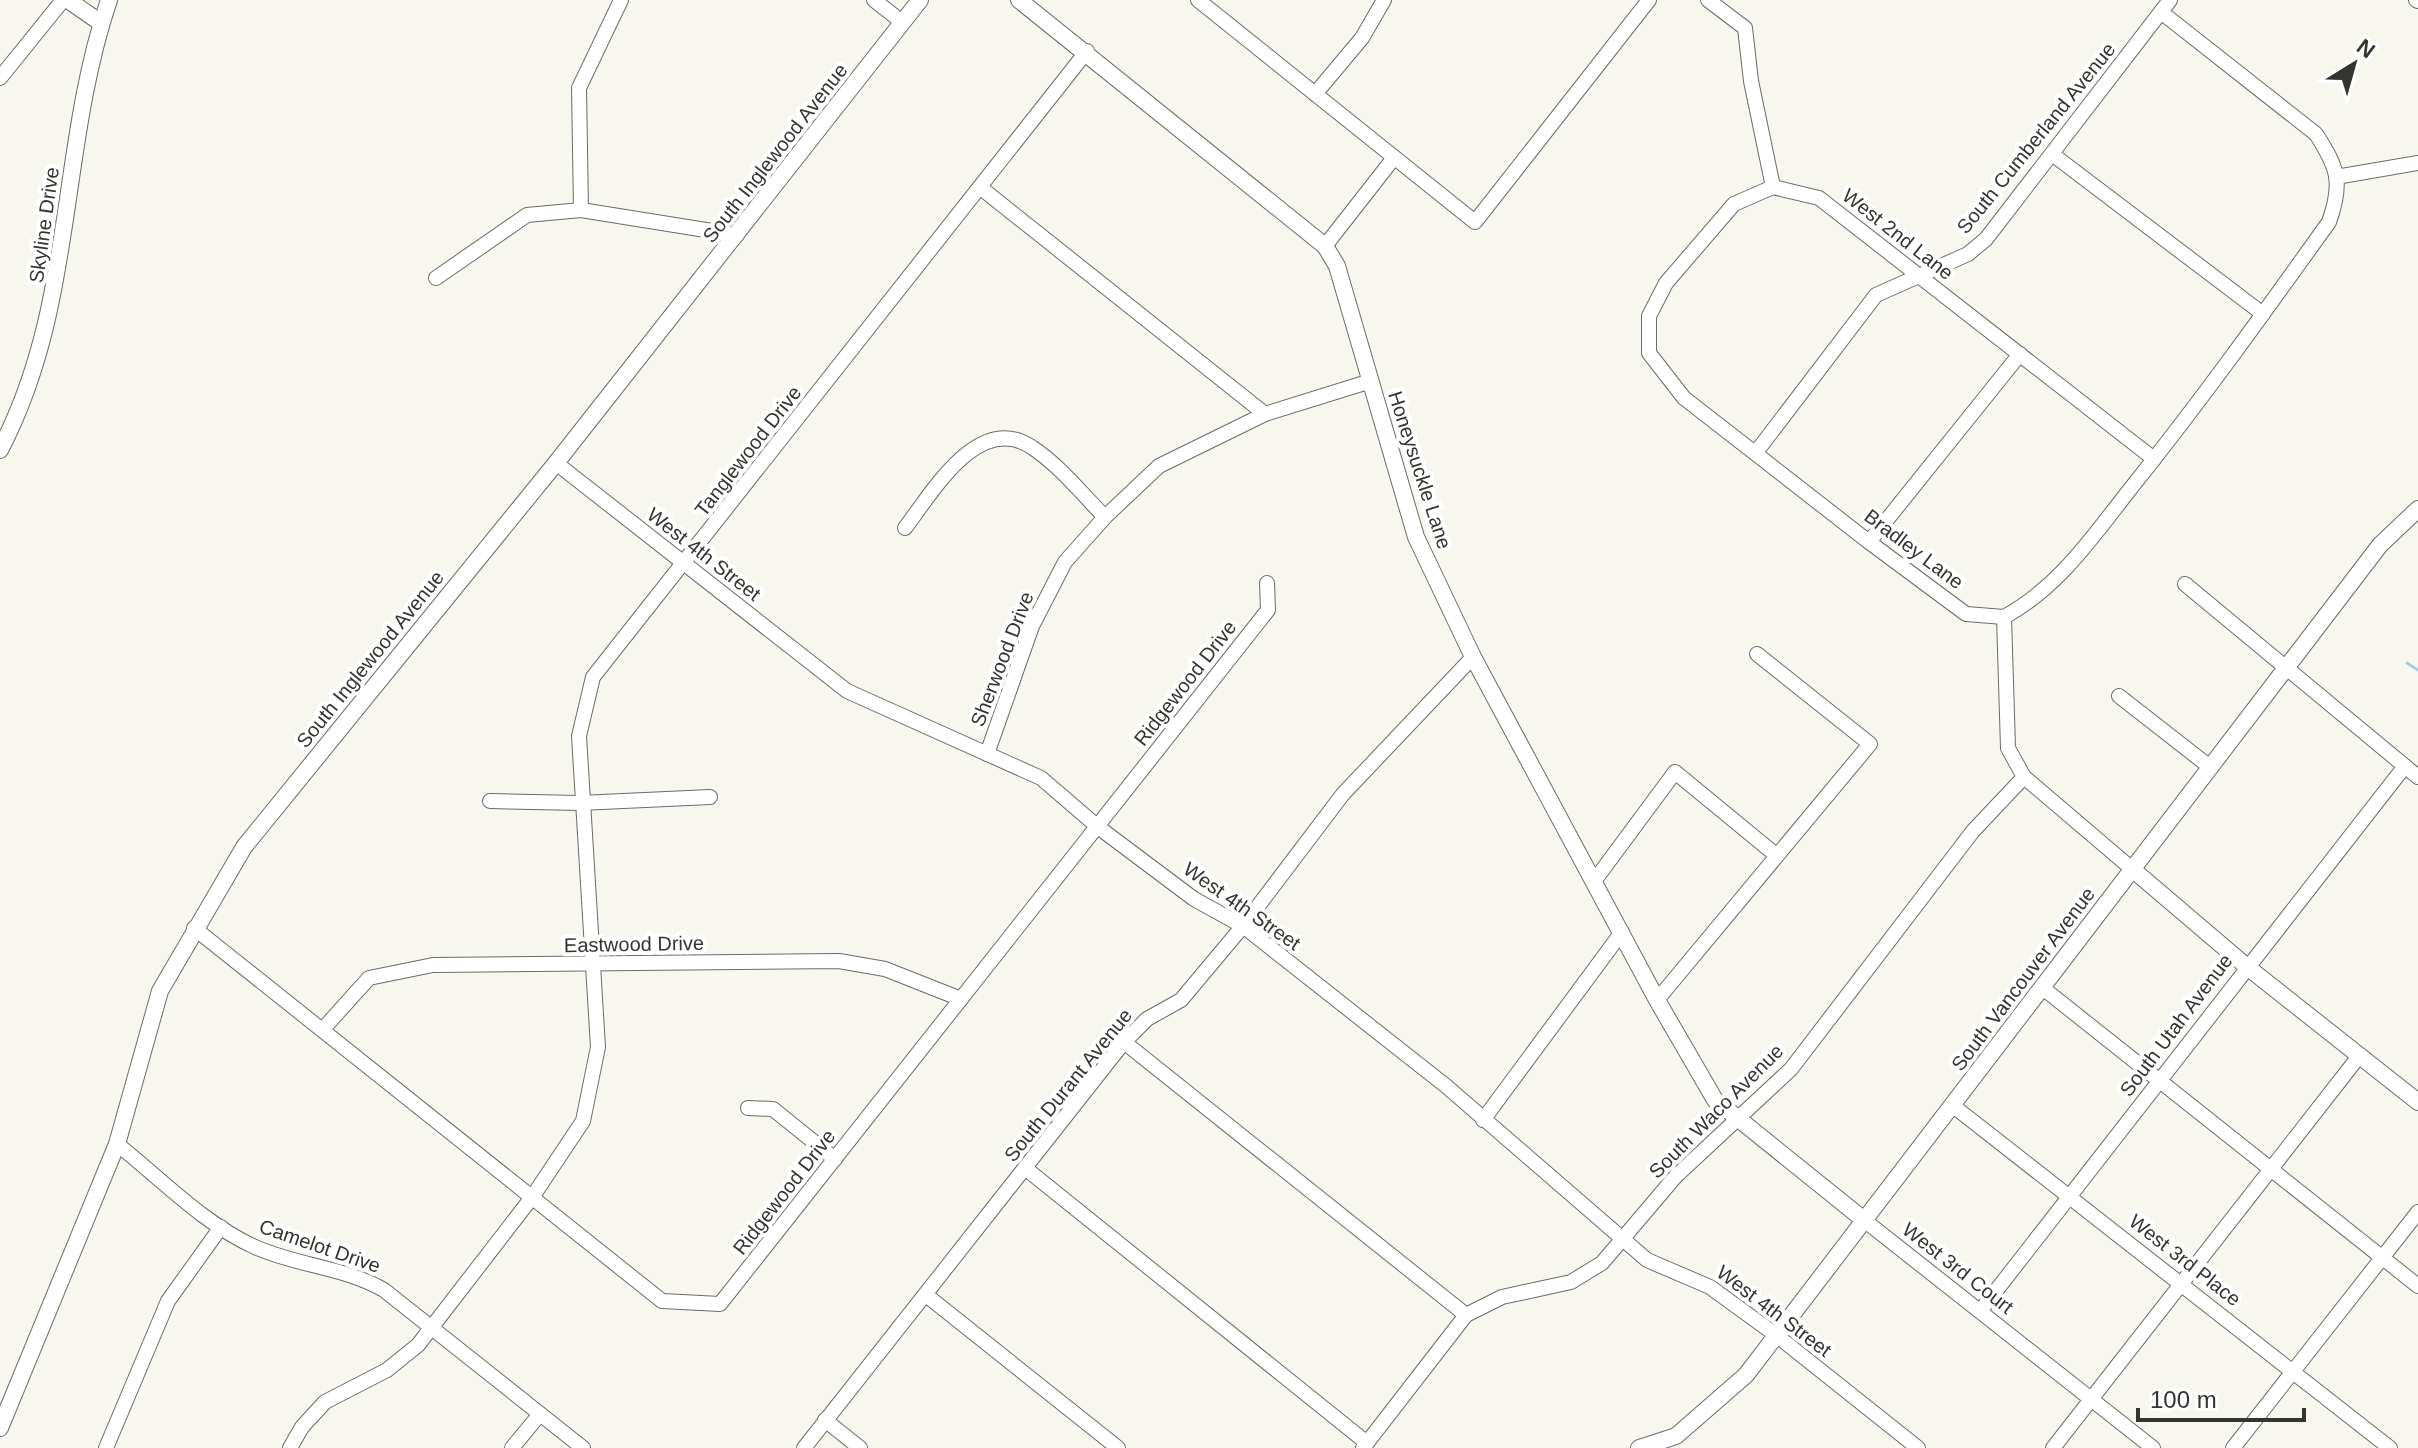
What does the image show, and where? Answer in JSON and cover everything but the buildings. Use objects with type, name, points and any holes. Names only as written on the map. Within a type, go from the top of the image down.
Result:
[{"type":"street","points":[[0,78],[66,0],[101,23]]},
{"type":"street","name":"Skyline Drive","points":[[0,450],[30,382],[51,315],[86,90],[109,0]]},
{"type":"street","points":[[581,210],[579,88],[621,0]]},
{"type":"street","points":[[874,0],[902,22]]},
{"type":"street","name":"South Inglewood Avenue","points":[[0,1428],[117,1144],[160,991],[244,847],[556,463],[920,0]]},
{"type":"street","name":"Honeysuckle Lane","points":[[1019,0],[1087,51],[1325,246],[1337,266],[1416,537],[1473,657],[1657,1000],[1715,1100],[1738,1120]]},
{"type":"street","points":[[1198,0],[1475,222],[1649,0]]},
{"type":"street","points":[[1315,94],[1362,38],[1384,0]]},
{"type":"street","points":[[1708,0],[1745,28],[1751,81],[1773,187]]},
{"type":"street","points":[[2165,6],[2316,134],[2333,160],[2338,185],[2329,222],[2154,459],[2064,572],[2034,600],[2004,617],[2008,748],[2024,777],[2246,966],[2418,1102]]},
{"type":"street","name":"South Cumberland Avenue","points":[[1757,451],[1876,295],[1968,254],[1986,239],[2165,6]]},
{"type":"street","name":"Tanglewood Drive","points":[[290,1448],[302,1427],[325,1402],[404,1359],[533,1196],[583,1121],[598,1047],[580,803],[579,736],[593,677],[1087,51]]},
{"type":"street","points":[[2052,154],[2263,314]]},
{"type":"street","points":[[1325,246],[1393,159]]},
{"type":"street","points":[[2338,185],[2418,163]]},
{"type":"street","name":"West 2nd Lane","points":[[1773,187],[1819,198],[2154,459]]},
{"type":"street","name":"Bradley Lane","points":[[1773,187],[1734,204],[1666,283],[1649,316],[1649,353],[1684,398],[1757,451],[1869,542],[1966,614],[2004,617]]},
{"type":"street","points":[[981,188],[1265,414]]},
{"type":"street","points":[[436,278],[527,215],[581,210],[737,235]]},
{"type":"street","points":[[1869,542],[2020,354]]},
{"type":"street","name":"Sherwood Drive","points":[[987,754],[1032,626],[1065,562],[1105,517],[1159,466],[1265,414],[1371,381]]},
{"type":"street","points":[[905,528],[957,460],[979,446],[1005,438],[1031,446],[1105,517]]},
{"type":"street","name":"West 4th Street","points":[[556,463],[847,691],[1041,778],[1098,827],[1194,899],[1243,926],[1446,1086],[1647,1260],[1696,1278],[1776,1335],[1918,1448]]},
{"type":"street","name":"South Vancouver Avenue","points":[[1639,1448],[1680,1442],[1746,1375],[2044,989],[2131,868],[2380,545],[2418,509]]},
{"type":"street","name":"Ridgewood Drive","points":[[194,928],[324,1028],[662,1301],[720,1304],[1268,610],[1267,583]]},
{"type":"street","points":[[2185,584],[2418,777]]},
{"type":"street","points":[[1657,1000],[1870,744],[1757,654]]},
{"type":"street","name":"South Durant Avenue","points":[[804,1448],[1124,1042],[1147,1019],[1181,1000],[1243,926],[1343,794],[1473,657]]},
{"type":"street","points":[[2119,696],[2210,767]]},
{"type":"street","name":"South Utah Avenue","points":[[1981,1310],[2246,966],[2405,766]]},
{"type":"street","points":[[1595,880],[1675,772],[1776,855]]},
{"type":"street","name":"South Waco Avenue","points":[[1365,1445],[1466,1315],[1502,1297],[1571,1282],[1602,1263],[1675,1177],[1791,1069],[1973,831],[2024,777]]},
{"type":"street","points":[[490,801],[580,803],[710,797]]},
{"type":"street","points":[[1483,1120],[1622,932]]},
{"type":"street","name":"Eastwood Drive","points":[[324,1028],[369,978],[433,965],[839,961],[885,969],[961,999]]},
{"type":"street","points":[[2044,989],[2418,1286]]},
{"type":"street","points":[[1124,1042],[1466,1315]]},
{"type":"street","points":[[2053,1448],[2360,1055]]},
{"type":"street","name":"West 3rd Place","points":[[1952,1105],[2390,1448]]},
{"type":"street","points":[[748,1108],[773,1109],[835,1159]]},
{"type":"street","name":"West 3rd Court","points":[[1738,1120],[2153,1448]]},
{"type":"street","name":"Camelot Drive","points":[[117,1144],[221,1227],[278,1256],[366,1280],[431,1327],[583,1448]]},
{"type":"street","points":[[1025,1168],[1365,1445]]},
{"type":"street","points":[[2233,1448],[2418,1212]]},
{"type":"street","points":[[106,1448],[168,1301],[221,1227]]},
{"type":"street","points":[[926,1295],[1118,1448]]},
{"type":"street","points":[[512,1448],[540,1414]]},
{"type":"street","points":[[825,1420],[860,1448]]},
{"type":"waterway","points":[[2407,663],[2418,670]]}]
